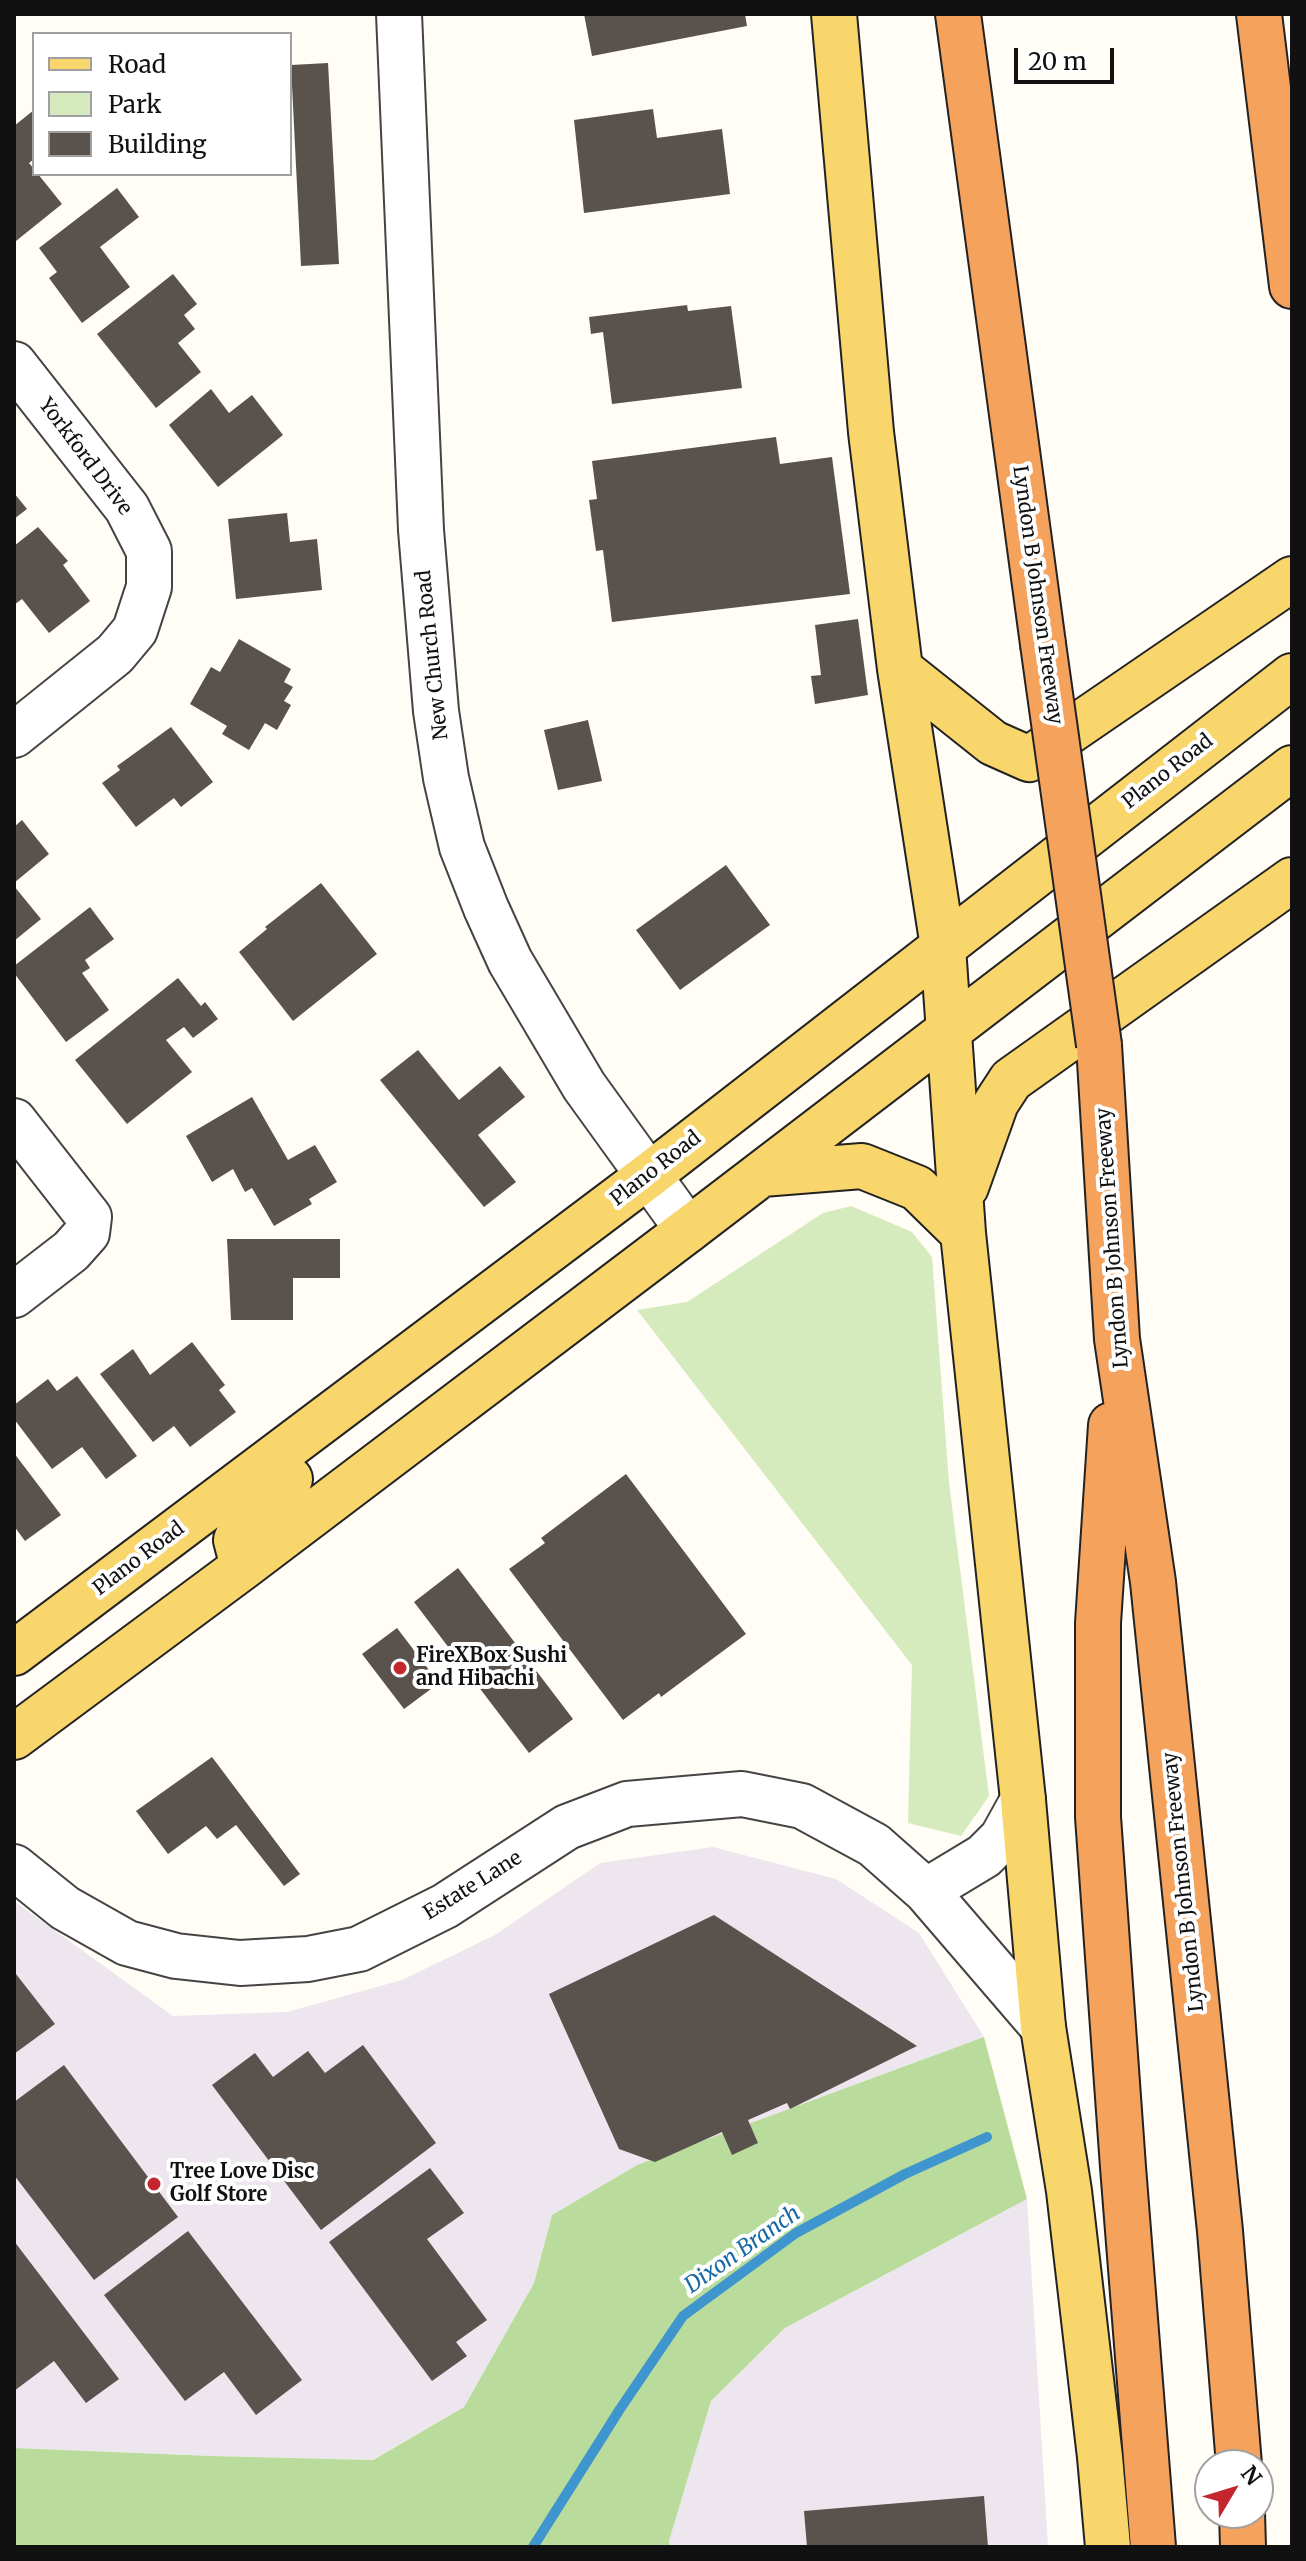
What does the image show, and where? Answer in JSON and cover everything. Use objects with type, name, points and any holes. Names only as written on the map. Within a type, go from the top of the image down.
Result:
[{"type":"highway","name":"Lyndon B Johnson Freeway","points":[[958,14],[1099,1045],[1117,1339],[1153,1582],[1220,2231],[1238,2449]]},
{"type":"highway","points":[[1259,14],[1292,286]]},
{"type":"highway","points":[[1117,1339],[1098,1623],[1098,1817],[1153,2547]]},
{"type":"main road","points":[[834,14],[871,432],[900,669],[943,947],[962,1218],[1023,1800],[1043,2027],[1069,2191],[1108,2547]]},
{"type":"main road","points":[[900,669],[993,743],[1029,759],[1292,579]]},
{"type":"main road","name":"Plano Road","points":[[14,1653],[648,1176],[1292,676]]},
{"type":"main road","points":[[14,1737],[762,1174],[1292,768]]},
{"type":"main road","points":[[962,1218],[996,1103],[1011,1080],[1292,880]]},
{"type":"main road","points":[[762,1174],[862,1166],[917,1188],[962,1218]]},
{"type":"main road","points":[[243,1567],[236,1540],[247,1517],[300,1470],[304,1457],[302,1438]]},
{"type":"street","name":"New Church Road","points":[[399,14],[421,530],[436,711],[446,778],[462,847],[503,948],[584,1086],[688,1230]]},
{"type":"street","name":"Yorkford Drive","points":[[14,364],[127,508],[149,551],[149,587],[135,630],[115,654],[14,735]]},
{"type":"street","points":[[14,1121],[89,1217],[87,1233],[71,1251],[14,1295]]},
{"type":"street","name":"Estate Lane","points":[[14,1867],[65,1908],[127,1943],[176,1956],[240,1963],[308,1959],[359,1949],[445,1906],[567,1827],[627,1804],[742,1794],[802,1806],[874,1845],[926,1891],[1043,2027]]},
{"type":"street","points":[[926,1891],[984,1856],[1002,1838],[1023,1800]]},
{"type":"shaded area","points":[[713,1847],[836,1879],[919,1933],[984,2037],[637,2165],[552,2215],[534,2283],[464,2407],[372,2460],[14,2448],[14,1901],[173,2016],[287,2012],[402,1980],[495,1935],[600,1863]]},
{"type":"shaded area","points":[[1027,2199],[1048,2547],[670,2547],[669,2541],[711,2401],[785,2328]]},
{"type":"green space","points":[[851,1206],[912,1232],[932,1257],[949,1483],[989,1796],[961,1836],[908,1823],[912,1665],[637,1310],[687,1302],[823,1213]]},
{"type":"green space","points":[[984,2037],[1027,2199],[785,2328],[711,2401],[669,2541],[670,2547],[14,2547],[14,2448],[373,2460],[464,2407],[534,2283],[552,2215],[637,2165]]},
{"type":"building","points":[[584,14],[745,14],[747,26],[592,56]]},
{"type":"building","points":[[328,63],[339,264],[301,266],[292,65]]},
{"type":"building","points":[[653,109],[657,138],[722,129],[730,194],[584,213],[574,120]]},
{"type":"building","points":[[32,112],[32,161],[29,163],[32,176],[40,176],[62,204],[16,241],[14,238],[14,126]]},
{"type":"building","points":[[117,188],[139,217],[100,247],[130,287],[82,323],[49,278],[57,272],[39,248]]},
{"type":"building","points":[[173,274],[197,304],[184,315],[195,329],[178,343],[201,372],[156,408],[97,334]]},
{"type":"building","points":[[687,305],[688,311],[731,306],[742,388],[612,404],[603,332],[591,334],[589,317]]},
{"type":"building","points":[[211,389],[229,413],[252,395],[283,435],[218,487],[169,425]]},
{"type":"building","points":[[776,437],[780,464],[832,457],[850,594],[612,622],[603,550],[596,551],[589,500],[597,499],[592,461]]},
{"type":"building","points":[[14,493],[27,509],[14,519]]},
{"type":"building","points":[[287,513],[290,542],[317,539],[322,590],[236,599],[228,519]]},
{"type":"building","points":[[38,527],[68,561],[63,565],[90,601],[49,633],[22,599],[14,605],[14,546]]},
{"type":"building","points":[[858,619],[868,695],[815,704],[811,676],[821,675],[815,625]]},
{"type":"building","points":[[239,639],[291,669],[284,682],[293,687],[284,701],[291,705],[277,730],[265,723],[249,750],[222,734],[227,726],[190,704],[211,667],[220,672]]},
{"type":"building","points":[[588,720],[602,781],[558,790],[544,730]]},
{"type":"building","points":[[171,727],[213,782],[181,807],[174,798],[136,827],[102,783],[120,770],[117,766]]},
{"type":"building","points":[[22,820],[49,854],[14,883],[14,827]]},
{"type":"building","points":[[726,865],[770,925],[680,990],[636,930]]},
{"type":"building","points":[[321,883],[377,954],[293,1021],[239,952]]},
{"type":"building","points":[[14,886],[41,919],[14,941]]},
{"type":"building","points":[[90,907],[114,939],[85,960],[90,968],[82,973],[109,1010],[66,1042],[14,973],[14,966]]},
{"type":"building","points":[[178,978],[201,1006],[205,1002],[218,1019],[193,1038],[184,1027],[166,1040],[192,1072],[127,1124],[75,1060]]},
{"type":"building","points":[[418,1050],[459,1100],[500,1066],[525,1097],[478,1135],[516,1182],[484,1207],[380,1080]]},
{"type":"building","points":[[252,1097],[288,1160],[315,1145],[337,1182],[309,1199],[312,1204],[274,1226],[252,1188],[245,1192],[233,1169],[212,1182],[186,1136]]},
{"type":"building","points":[[227,1239],[340,1239],[340,1278],[293,1278],[293,1320],[231,1320]]},
{"type":"building","points":[[192,1342],[225,1385],[219,1390],[236,1412],[190,1447],[174,1426],[153,1442],[100,1374],[133,1349],[150,1375]]},
{"type":"building","points":[[77,1376],[137,1456],[106,1479],[82,1447],[52,1469],[14,1419],[14,1405],[48,1379],[57,1391]]},
{"type":"building","points":[[14,1453],[61,1515],[25,1541],[14,1526]]},
{"type":"building","points":[[626,1474],[746,1634],[661,1697],[659,1693],[623,1720],[509,1569],[545,1543],[541,1538]]},
{"type":"building","points":[[458,1568],[573,1719],[529,1753],[414,1602]]},
{"type":"building","name":"FireXBox Sushi and Hibachi","points":[[397,1628],[439,1683],[404,1709],[362,1654]]},
{"type":"building","points":[[212,1757],[300,1874],[284,1886],[236,1825],[217,1839],[206,1826],[168,1854],[136,1811]]},
{"type":"building","points":[[714,1915],[917,2046],[790,2109],[787,2103],[748,2120],[758,2143],[732,2155],[722,2132],[655,2162],[619,2149],[549,1994]]},
{"type":"building","points":[[14,1975],[55,2024],[14,2054]]},
{"type":"building","points":[[363,2045],[436,2143],[321,2230],[212,2085],[255,2053],[273,2077],[308,2051],[325,2073]]},
{"type":"building","points":[[64,2065],[178,2217],[94,2280],[14,2175],[14,2102]]},
{"type":"building","points":[[430,2168],[464,2213],[427,2239],[487,2320],[456,2342],[467,2356],[432,2381],[329,2242]]},
{"type":"building","points":[[188,2231],[302,2380],[256,2415],[224,2372],[185,2401],[104,2295]]},
{"type":"building","points":[[14,2241],[119,2379],[86,2403],[54,2361],[14,2391]]},
{"type":"building","points":[[984,2496],[988,2547],[807,2547],[804,2511]]},
{"type":"waterway","name":"Dixon Branch","points":[[533,2547],[683,2316],[796,2233],[905,2174],[987,2137]]},
{"type":"place","name":"FireXBox Sushi and Hibachi","points":[[400,1668]]},
{"type":"place","name":"Tree Love Disc Golf Store","points":[[154,2184]]}]
